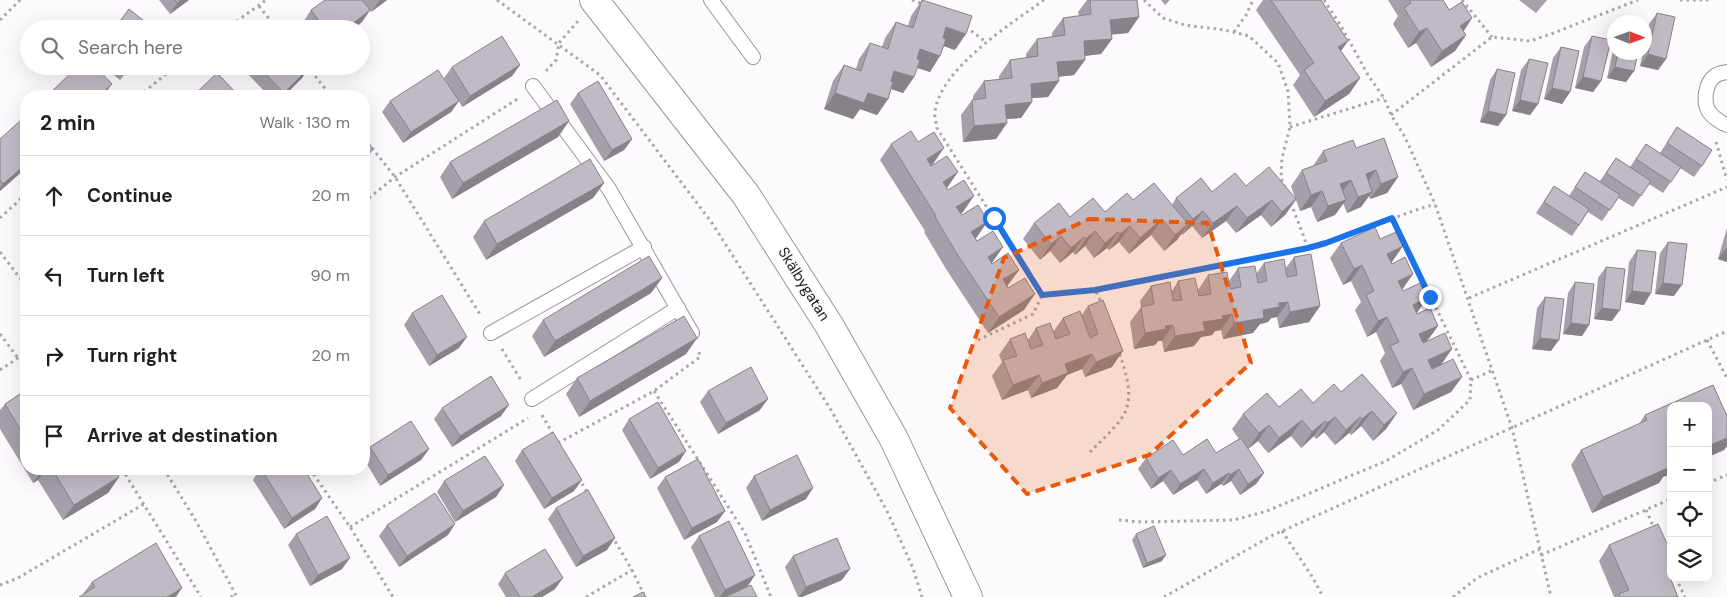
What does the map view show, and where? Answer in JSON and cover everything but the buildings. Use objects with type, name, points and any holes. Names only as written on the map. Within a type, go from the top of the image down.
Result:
[{"type":"street","name":"Skälbygatan","points":[[594,0],[746,195],[824,317],[894,439],[968,597]]},
{"type":"lane","points":[[711,0],[754,57]]},
{"type":"lane","points":[[1724,124],[1708,110],[1706,96],[1710,82],[1716,75],[1727,72]]},
{"type":"lane","points":[[533,86],[609,188],[692,334]]},
{"type":"lane","points":[[492,333],[644,247]]},
{"type":"lane","points":[[532,399],[678,308]]},
{"type":"path","points":[[0,20],[20,0]]},
{"type":"path","points":[[239,20],[266,0]]},
{"type":"path","points":[[498,0],[600,75],[712,223],[831,410],[887,511],[913,568],[922,597]]},
{"type":"path","points":[[912,0],[925,5]]},
{"type":"path","points":[[1042,295],[937,128],[935,113],[947,82],[986,42],[1044,0]]},
{"type":"path","points":[[1144,0],[1164,18],[1185,25],[1249,36],[1278,63],[1288,92],[1290,127],[1282,158],[1282,178],[1286,190]]},
{"type":"path","points":[[1234,32],[1246,15],[1253,0]]},
{"type":"path","points":[[1324,0],[1341,26],[1368,75],[1384,98],[1391,115],[1405,137],[1435,204],[1469,298],[1512,428],[1551,597]]},
{"type":"path","points":[[1462,0],[1492,38]]},
{"type":"path","points":[[1391,115],[1492,38],[1530,41],[1638,0]]},
{"type":"path","points":[[1680,0],[1710,0]]},
{"type":"path","points":[[259,6],[270,20]]},
{"type":"path","points":[[963,25],[986,42]]},
{"type":"path","points":[[370,197],[395,177],[527,93],[556,60],[559,43]]},
{"type":"path","points":[[146,90],[165,75]]},
{"type":"path","points":[[314,75],[326,90]]},
{"type":"path","points":[[1290,127],[1384,98]]},
{"type":"path","points":[[1724,124],[1714,138],[1727,180]]},
{"type":"path","points":[[370,145],[395,177],[563,451]]},
{"type":"path","points":[[1469,298],[1727,187]]},
{"type":"path","points":[[1288,197],[1308,248]]},
{"type":"path","points":[[0,218],[20,200]]},
{"type":"path","points":[[1042,295],[1095,290],[1308,248],[1435,204]]},
{"type":"path","points":[[1119,520],[1141,522],[1234,520],[1267,511],[1386,461],[1438,430],[1470,400],[1471,380],[1392,218]]},
{"type":"path","points":[[0,252],[20,278]]},
{"type":"path","points":[[1095,290],[1103,306]]},
{"type":"path","points":[[978,340],[1033,314],[1042,295]]},
{"type":"path","points":[[1164,597],[1282,531],[1727,331]]},
{"type":"path","points":[[0,334],[18,358],[0,370]]},
{"type":"path","points":[[558,443],[654,391],[700,358],[699,343],[692,334]]},
{"type":"path","points":[[1708,340],[1727,378]]},
{"type":"path","points":[[1090,452],[1126,412],[1129,395],[1125,369],[1119,350]]},
{"type":"path","points":[[1471,380],[1493,370]]},
{"type":"path","points":[[654,391],[745,533],[771,597]]},
{"type":"path","points":[[350,527],[540,411]]},
{"type":"path","points":[[126,475],[201,597]]},
{"type":"path","points":[[168,475],[196,521],[236,596],[231,597]]},
{"type":"path","points":[[314,475],[350,527],[393,597]]},
{"type":"path","points":[[1712,481],[1727,475]]},
{"type":"path","points":[[578,477],[593,502]]},
{"type":"path","points":[[1541,555],[1667,501]]},
{"type":"path","points":[[0,585],[18,578],[144,504]]},
{"type":"path","points":[[1646,510],[1656,534]]},
{"type":"path","points":[[607,528],[632,570],[645,597]]},
{"type":"path","points":[[1282,531],[1313,578],[1323,597]]},
{"type":"path","points":[[1453,597],[1477,578],[1540,549]]},
{"type":"path","points":[[586,597],[632,570]]},
{"type":"path","points":[[1678,582],[1685,597]]},
{"type":"highlighted area","points":[[1089,219],[1208,223],[1251,363],[1149,455],[1027,494],[950,408],[1004,258]]},
{"type":"route","points":[[994,218],[1042,295],[1095,290],[1308,248],[1392,218],[1430,297]]}]
